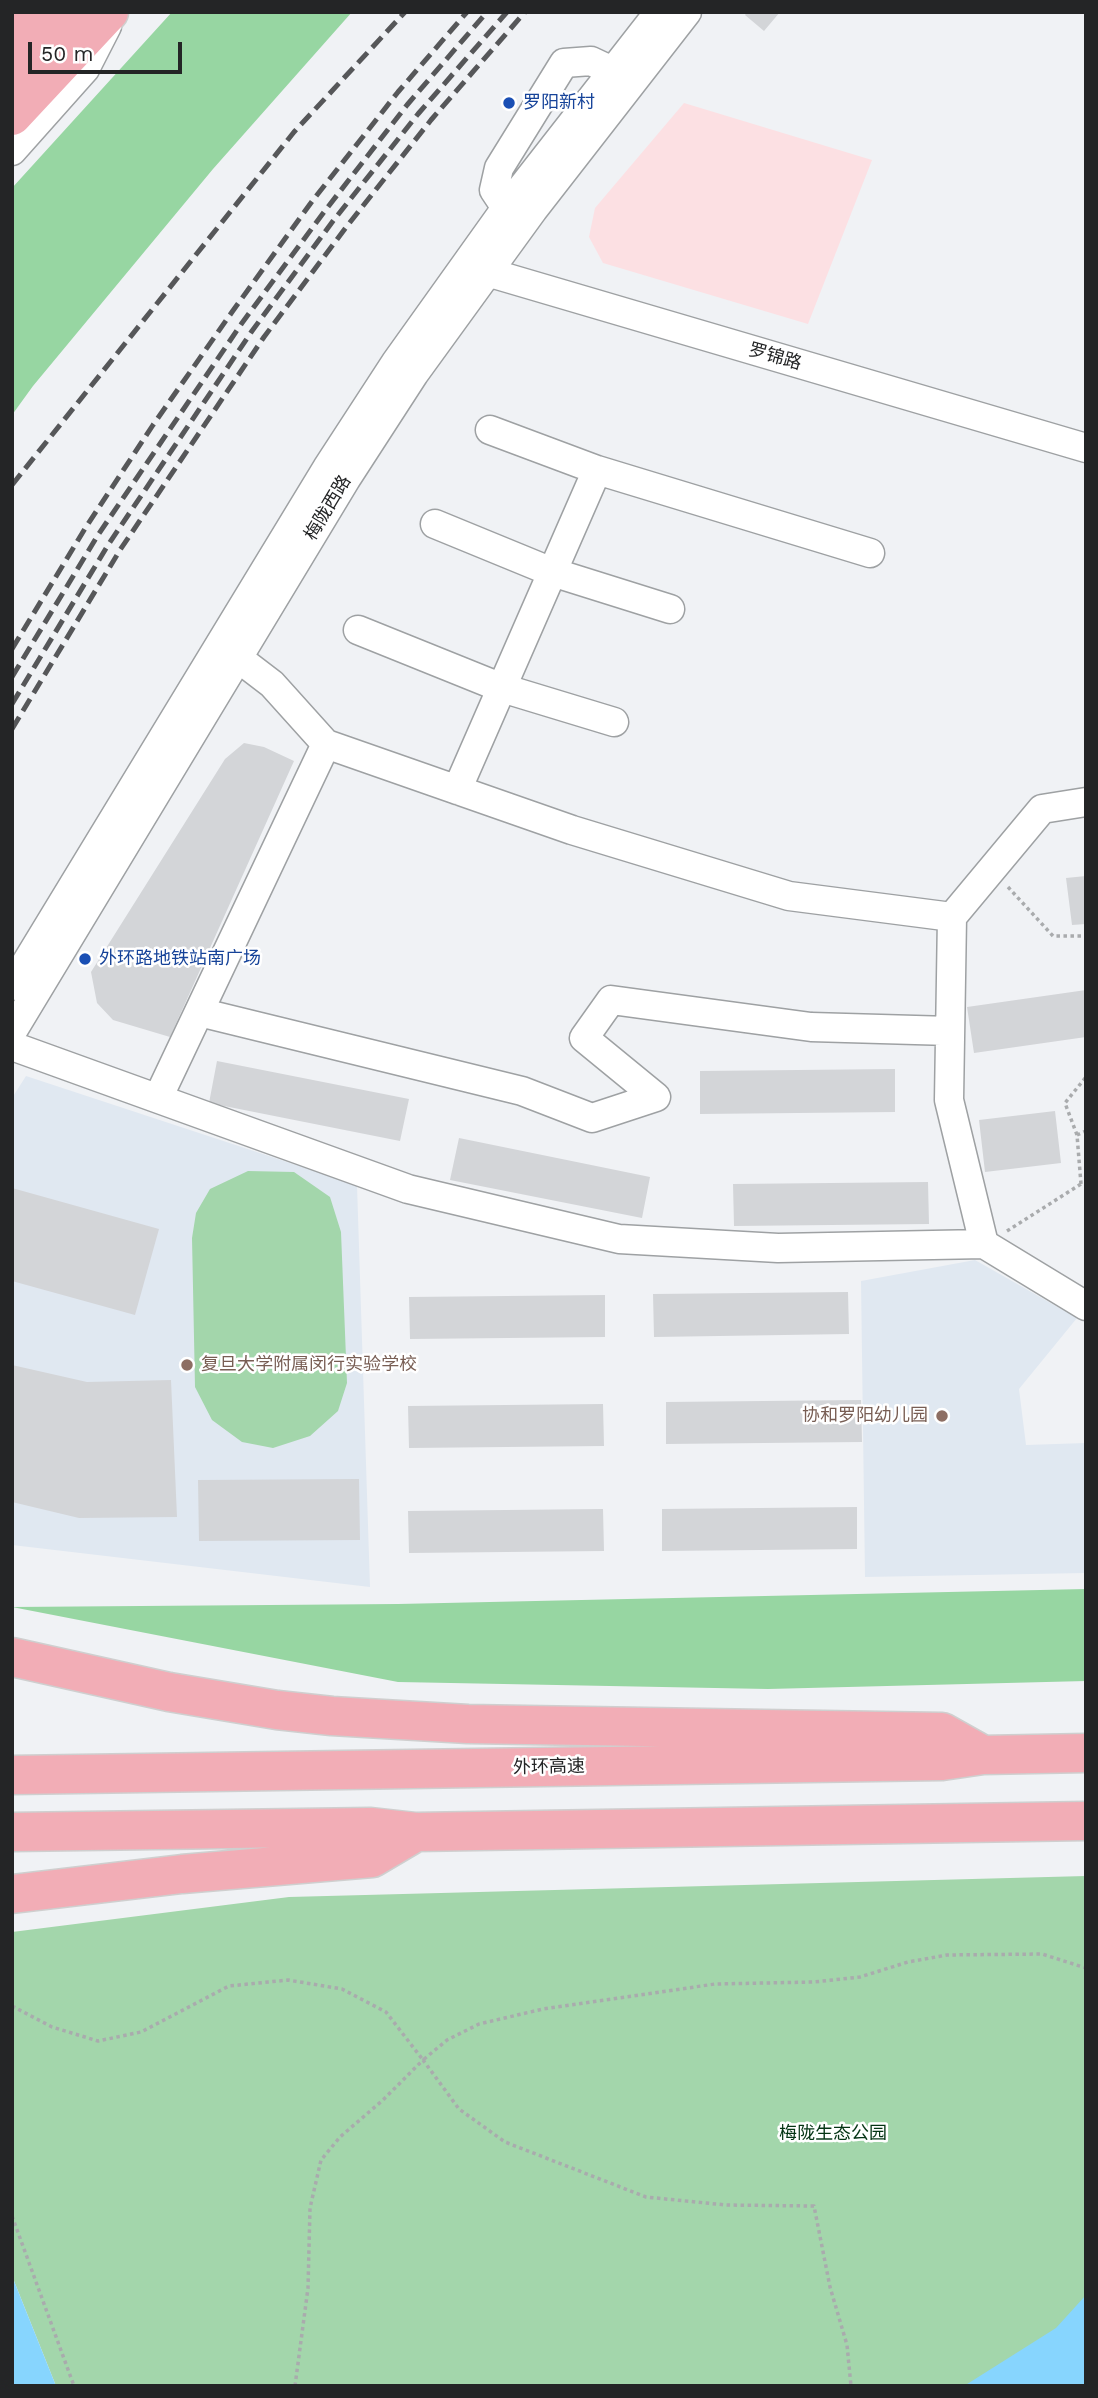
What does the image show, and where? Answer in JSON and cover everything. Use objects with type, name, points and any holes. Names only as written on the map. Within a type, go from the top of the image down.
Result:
[{"type":"highway","points":[[12,31],[29,12]]},
{"type":"highway","points":[[14,78],[68,12]]},
{"type":"highway","points":[[12,116],[111,12]]},
{"type":"highway","points":[[22,1658],[117,1681],[277,1710],[400,1721],[942,1732],[983,1755]]},
{"type":"highway","name":"外环高速","points":[[16,1775],[928,1761],[983,1755],[1086,1753]]},
{"type":"highway","points":[[15,1832],[371,1827],[416,1832],[1086,1821]]},
{"type":"highway","points":[[12,1894],[169,1875],[372,1858],[416,1832]]},
{"type":"street","points":[[12,151],[85,69],[111,12]]},
{"type":"street","name":"梅陇西路","points":[[12,986],[327,468],[396,362],[476,269],[622,76],[659,12]]},
{"type":"street","name":"梅陇西路","points":[[12,1032],[346,479],[414,374],[476,269],[506,208],[622,76],[687,12]]},
{"type":"street","points":[[506,208],[494,190],[499,168],[564,62],[591,61],[622,76]]},
{"type":"street","name":"罗锦路","points":[[476,269],[1086,447]]},
{"type":"street","points":[[490,430],[597,470],[870,552]]},
{"type":"street","points":[[457,790],[597,470]]},
{"type":"street","points":[[435,524],[552,572],[670,609]]},
{"type":"street","points":[[358,630],[502,688],[614,722]]},
{"type":"street","points":[[238,658],[272,684],[326,744],[572,830],[789,895],[952,917]]},
{"type":"street","points":[[158,1098],[326,744]]},
{"type":"street","points":[[984,1244],[948,1100],[952,917],[1042,809],[1086,802]]},
{"type":"street","points":[[199,1012],[522,1091],[592,1118],[656,1097],[584,1038],[611,1000],[811,1027],[950,1031]]},
{"type":"street","points":[[12,1046],[408,1189],[619,1238],[778,1248],[984,1244],[1086,1306]]},
{"type":"path","points":[[992,870],[1053,936],[1086,936]]},
{"type":"path","points":[[984,1244],[1083,1183],[1077,1135],[1065,1103],[1086,1077]]},
{"type":"path","points":[[1077,1135],[1086,1131]]},
{"type":"path","points":[[295,2386],[308,2288],[310,2208],[321,2160],[340,2137],[447,2040],[479,2024],[543,2009],[715,1984],[814,1982],[860,1977],[908,1962],[947,1955],[1042,1954],[1086,1968]]},
{"type":"path","points":[[12,2006],[51,2027],[98,2041],[141,2032],[229,1986],[288,1980],[342,1989],[386,2012],[459,2109],[505,2142],[646,2197],[726,2205],[814,2206],[830,2287],[848,2345],[851,2386]]},
{"type":"path","points":[[12,2216],[74,2386]]},
{"type":"shaded area","points":[[684,103],[872,160],[808,324],[603,263],[589,237],[595,208]]},
{"type":"shaded area","name":"复旦大学附属闵行实验学校","points":[[26,1076],[357,1185],[370,1587],[12,1545],[12,1098]]},
{"type":"shaded area","name":"协和罗阳幼儿园","points":[[975,1260],[1077,1318],[1019,1389],[1026,1445],[1086,1443],[1086,1573],[865,1577],[861,1281]]},
{"type":"green space","points":[[172,12],[352,12],[213,169],[12,415],[12,188]]},
{"type":"green space","points":[[248,1171],[294,1172],[330,1197],[341,1232],[347,1383],[338,1411],[310,1436],[273,1448],[242,1442],[212,1420],[195,1387],[192,1238],[196,1213],[210,1189]]},
{"type":"green space","points":[[1086,1589],[1086,1681],[768,1689],[398,1682],[12,1607],[398,1604]]},
{"type":"green space","name":"梅陇生态公园","points":[[1086,1876],[1086,2386],[56,2386],[12,2276],[12,1932],[289,1897]]},
{"type":"water","points":[[12,2276],[56,2386],[12,2386]]},
{"type":"water","points":[[1086,2295],[1086,2386],[964,2386],[1056,2328]]},
{"type":"building","points":[[747,12],[780,12],[764,31],[745,15]]},
{"type":"building","points":[[244,743],[264,747],[294,761],[170,1037],[113,1020],[97,1003],[91,972],[225,759]]},
{"type":"building","points":[[1086,876],[1086,924],[1072,925],[1066,878]]},
{"type":"building","points":[[1086,990],[1086,1037],[974,1053],[967,1007]]},
{"type":"building","points":[[217,1061],[409,1099],[400,1141],[209,1103]]},
{"type":"building","points":[[895,1069],[895,1112],[700,1114],[700,1071]]},
{"type":"building","points":[[1055,1111],[1061,1163],[985,1172],[979,1120]]},
{"type":"building","points":[[459,1138],[650,1177],[642,1218],[450,1180]]},
{"type":"building","points":[[928,1182],[929,1224],[734,1226],[733,1184]]},
{"type":"building","points":[[12,1188],[159,1229],[135,1315],[12,1281]]},
{"type":"building","points":[[848,1292],[849,1334],[654,1337],[653,1294]]},
{"type":"building","points":[[605,1295],[605,1337],[410,1339],[409,1297]]},
{"type":"building","points":[[12,1365],[87,1382],[171,1380],[177,1517],[79,1518],[12,1502]]},
{"type":"building","points":[[861,1400],[862,1442],[666,1444],[666,1402]]},
{"type":"building","points":[[603,1404],[604,1446],[409,1448],[408,1406]]},
{"type":"building","points":[[359,1479],[360,1540],[199,1541],[198,1480]]},
{"type":"building","points":[[857,1507],[857,1549],[662,1551],[662,1509]]},
{"type":"building","points":[[603,1509],[604,1551],[409,1553],[408,1511]]},
{"type":"railway","points":[[12,485],[294,132],[405,12]]},
{"type":"railway","points":[[12,649],[86,527],[232,312],[313,200],[398,92],[467,12]]},
{"type":"railway","points":[[12,677],[98,535],[242,323],[407,105],[487,12]]},
{"type":"railway","points":[[12,704],[108,545],[252,331],[333,221],[418,114],[507,12]]},
{"type":"railway","points":[[12,729],[120,550],[264,337],[431,120],[525,12]]},
{"type":"place","name":"罗阳新村","points":[[509,103]]},
{"type":"place","name":"外环路地铁站南广场","points":[[85,959]]},
{"type":"place","name":"复旦大学附属闵行实验学校","points":[[187,1365]]},
{"type":"place","name":"协和罗阳幼儿园","points":[[942,1416]]}]
